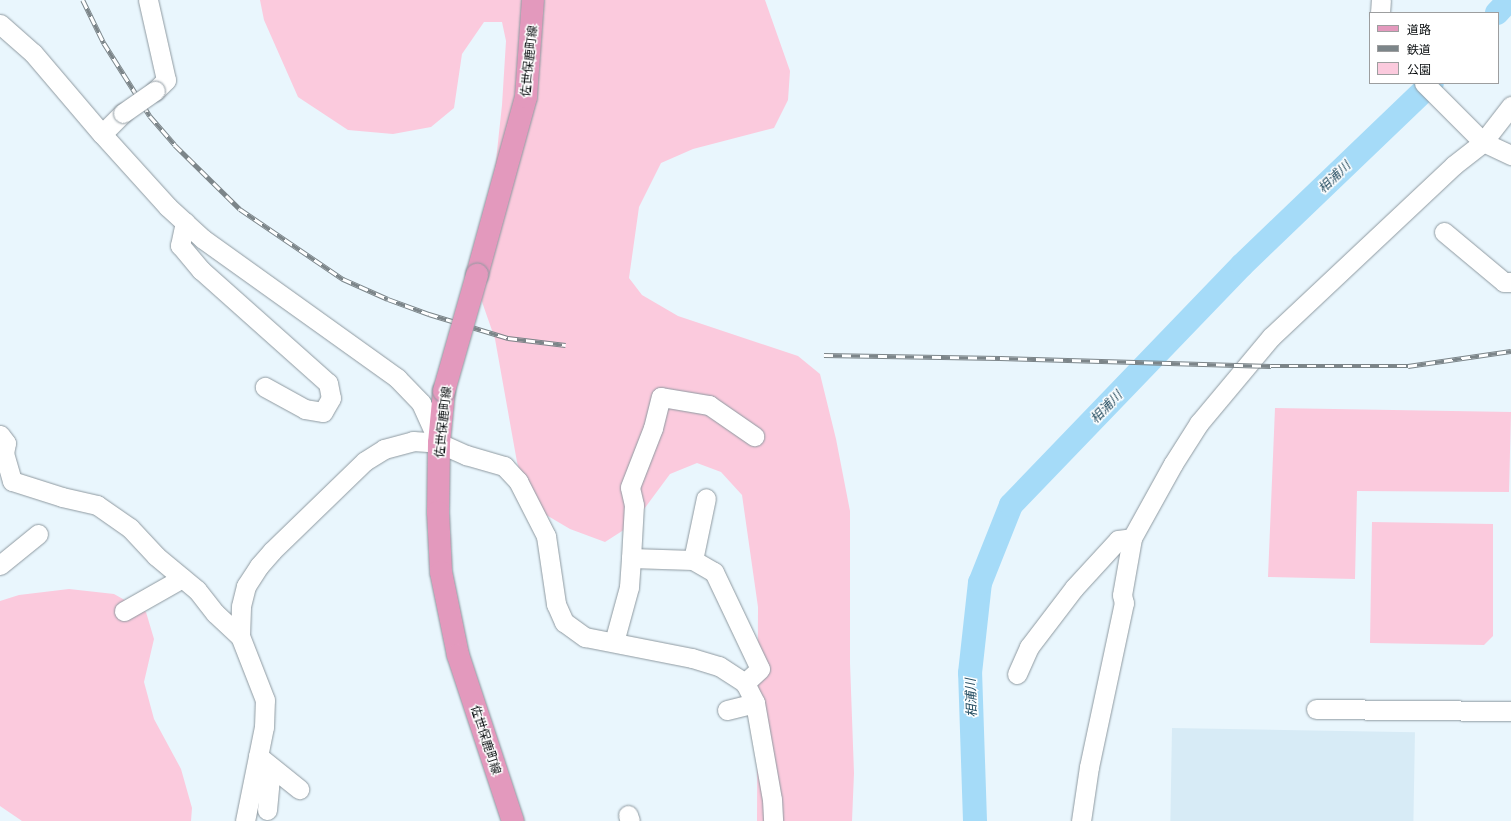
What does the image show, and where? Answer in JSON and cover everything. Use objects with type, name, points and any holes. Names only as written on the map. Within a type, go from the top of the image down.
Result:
[{"type":"main road","name":"佐世保鹿町線","points":[[513,821],[458,655],[441,572],[438,512],[439,443],[444,391],[526,97],[533,0]]},
{"type":"street","points":[[102,134],[123,114],[166,80],[148,0]]},
{"type":"street","points":[[1380,12],[1381,0]]},
{"type":"street","points":[[0,24],[33,53],[102,134],[168,206],[185,222],[203,238],[397,378],[421,402],[439,443]]},
{"type":"street","points":[[1425,84],[1480,139],[1511,155]]},
{"type":"street","points":[[1081,821],[1089,767],[1124,603],[1122,595],[1132,538],[1173,464],[1199,423],[1271,337],[1454,165],[1511,106]]},
{"type":"street","points":[[185,222],[180,245],[200,270],[328,383],[331,398],[323,412],[305,409],[265,387]]},
{"type":"street","points":[[1444,232],[1504,282],[1511,282]]},
{"type":"street","points":[[614,642],[629,587],[634,505],[630,487],[653,428],[661,397],[709,405],[737,418],[754,436]]},
{"type":"street","points":[[0,435],[6,443],[4,453],[12,481],[62,497],[97,505],[130,528],[156,556],[197,590],[215,613],[240,636]]},
{"type":"street","points":[[267,810],[264,761],[265,700],[240,636],[241,606],[246,586],[259,566],[365,461],[384,449],[413,441],[439,443],[466,455],[504,466],[518,481],[546,536],[556,604],[564,622],[585,637],[692,658],[719,666],[745,683],[755,703],[772,799],[773,821]]},
{"type":"street","points":[[693,560],[706,498]]},
{"type":"street","points":[[0,566],[38,534]]},
{"type":"street","points":[[1017,674],[1029,647],[1074,588],[1118,540],[1132,538]]},
{"type":"street","points":[[631,558],[693,560],[714,572],[760,669],[745,683]]},
{"type":"street","points":[[124,610],[182,578]]},
{"type":"street","points":[[727,710],[755,703]]},
{"type":"street","points":[[1316,709],[1511,711]]},
{"type":"street","points":[[264,761],[299,789]]},
{"type":"street","points":[[245,821],[264,761]]},
{"type":"shaded area","points":[[1172,728],[1415,732],[1413,821],[1170,821]]},
{"type":"green space","points":[[260,0],[765,0],[790,71],[788,100],[774,128],[693,149],[661,163],[639,207],[629,278],[642,295],[678,316],[798,356],[820,374],[836,439],[850,511],[850,663],[854,773],[852,821],[757,821],[758,607],[742,495],[721,472],[697,463],[670,474],[633,524],[605,542],[570,529],[531,506],[517,462],[495,339],[481,299],[502,105],[506,41],[502,22],[484,22],[462,54],[454,108],[431,127],[393,134],[348,130],[298,97],[264,20]]},
{"type":"green space","points":[[1275,408],[1511,412],[1509,492],[1357,491],[1355,579],[1268,577]]},
{"type":"green space","points":[[1372,522],[1493,524],[1493,636],[1484,645],[1370,643]]},
{"type":"green space","points":[[69,589],[114,594],[146,612],[154,639],[144,682],[154,719],[181,769],[192,808],[191,821],[22,821],[0,806],[0,601],[19,595]]},
{"type":"waterway","name":"相浦川","points":[[1498,12],[1509,0]]},
{"type":"waterway","name":"相浦川","points":[[975,821],[970,673],[980,583],[1011,505],[1242,265],[1431,84]]},
{"type":"railway","points":[[83,0],[104,43],[150,116],[175,145],[240,209],[343,279],[388,299],[429,314],[508,338],[566,345]]},
{"type":"railway","points":[[824,355],[1000,358],[1271,366],[1408,366],[1511,351]]}]
